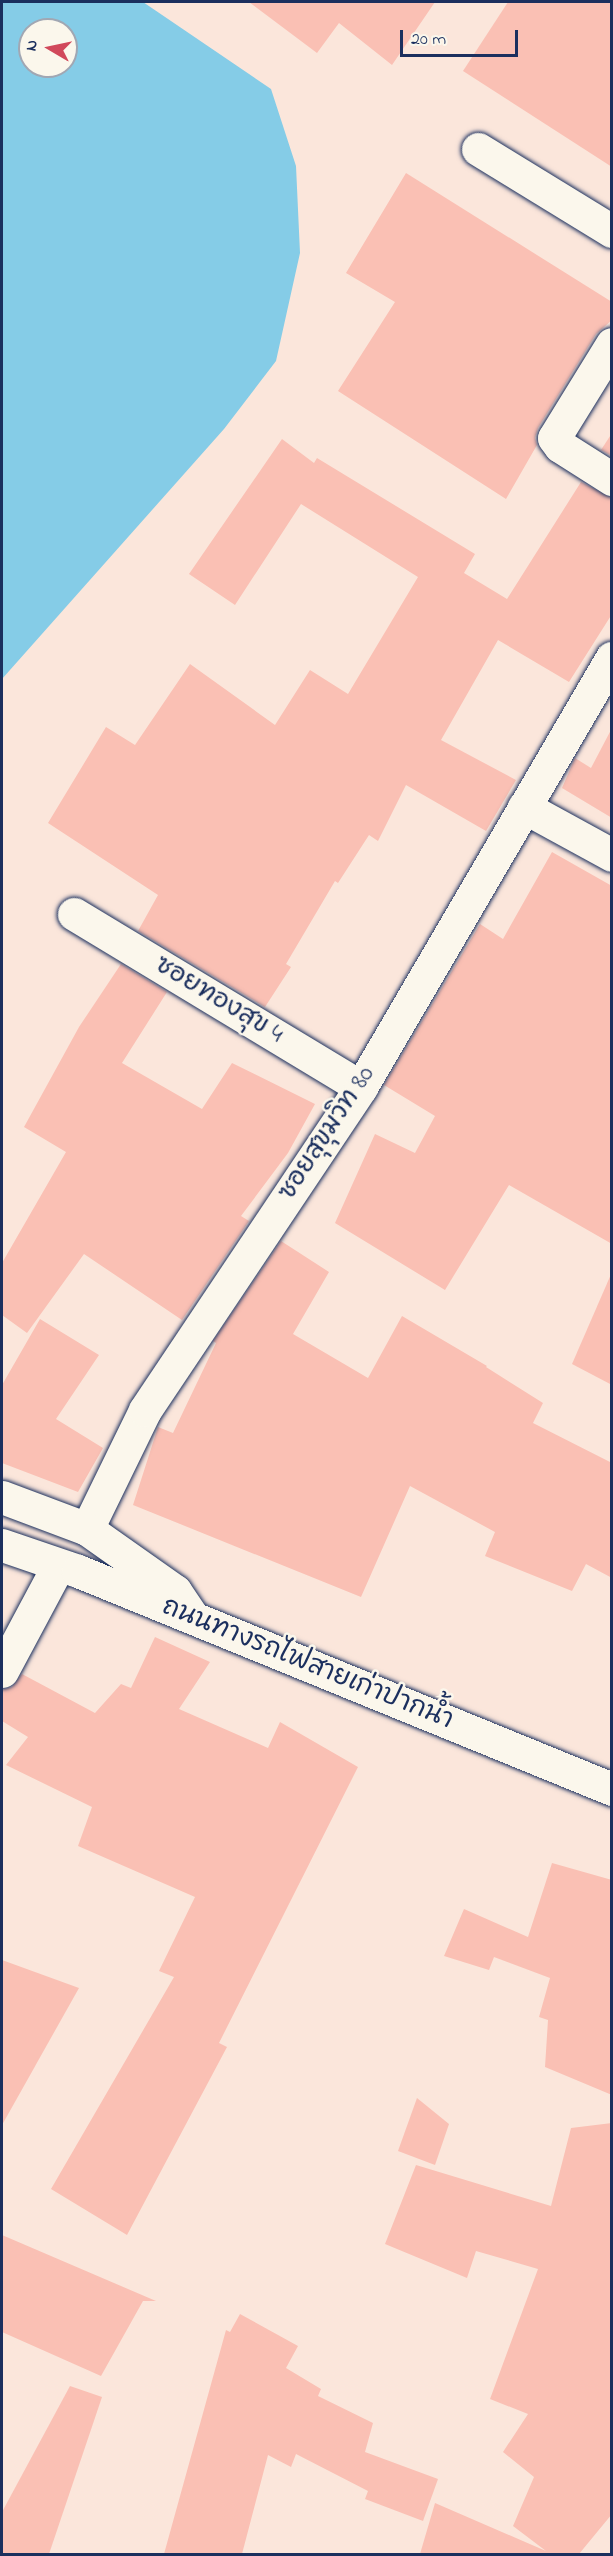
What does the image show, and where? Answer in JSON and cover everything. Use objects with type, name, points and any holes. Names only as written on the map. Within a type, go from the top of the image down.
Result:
[{"type":"street","points":[[478,149],[612,231]]},
{"type":"street","points":[[612,344],[554,438],[560,446],[612,479]]},
{"type":"street","name":"ซอยสุขุมวิท 80","points":[[87,1529],[145,1410],[361,1087],[612,658]]},
{"type":"street","points":[[524,807],[612,855]]},
{"type":"street","name":"ซอยทองสุข 4","points":[[74,914],[361,1087]]},
{"type":"street","points":[[2,1497],[87,1529],[175,1591],[193,1618]]},
{"type":"street","name":"ถนนทางรถไฟสายเก่าปากน้ำ","points":[[2,1545],[193,1618],[612,1789]]},
{"type":"street","points":[[2,1671],[58,1566]]},
{"type":"water","points":[[2,2],[143,2],[271,89],[296,166],[300,253],[276,361],[224,429],[2,679]]},
{"type":"building","points":[[249,2],[435,2],[392,65],[339,23],[317,53]]},
{"type":"building","points":[[508,2],[612,2],[612,167],[463,71]]},
{"type":"building","points":[[406,173],[612,302],[612,320],[596,334],[538,428],[535,438],[537,445],[506,499],[338,391],[395,302],[346,273]]},
{"type":"building","points":[[612,433],[612,456],[601,450]]},
{"type":"building","points":[[282,439],[314,463],[317,458],[475,554],[464,573],[507,599],[581,482],[612,498],[612,614],[569,682],[498,640],[441,740],[516,780],[486,831],[406,785],[378,841],[369,835],[338,883],[335,881],[286,964],[291,967],[265,1007],[138,931],[158,895],[48,823],[106,727],[135,745],[190,664],[275,725],[310,670],[348,694],[418,577],[301,504],[235,605],[189,574]]},
{"type":"building","points":[[612,728],[612,818],[562,788],[575,758],[591,768]]},
{"type":"building","points":[[552,852],[612,886],[612,1244],[509,1185],[445,1290],[335,1223],[375,1134],[415,1153],[435,1116],[384,1085],[480,924],[503,939]]},
{"type":"building","points":[[121,964],[167,992],[122,1063],[202,1109],[232,1063],[315,1104],[288,1153],[241,1216],[249,1221],[182,1320],[84,1254],[27,1333],[2,1315],[2,1263],[66,1152],[24,1127],[79,1027]]},
{"type":"building","points":[[281,1241],[329,1272],[293,1334],[368,1378],[402,1316],[487,1366],[543,1403],[533,1423],[612,1463],[612,1578],[586,1564],[572,1591],[485,1556],[495,1532],[410,1486],[361,1597],[133,1505],[158,1427],[173,1433],[216,1343],[213,1341]]},
{"type":"building","points":[[612,1272],[612,1385],[572,1364]]},
{"type":"building","points":[[40,1319],[99,1355],[56,1419],[103,1448],[78,1492],[2,1463],[2,1385]]},
{"type":"building","points":[[155,1637],[210,1662],[179,1709],[268,1748],[280,1722],[358,1767],[219,2043],[227,2047],[127,2235],[51,2189],[174,1977],[159,1971],[195,1897],[78,1846],[92,1807],[6,1765],[28,1737],[2,1721],[2,1690],[12,1687],[22,1674],[95,1713],[121,1684],[131,1688]]},
{"type":"building","points":[[552,1863],[612,1880],[612,2095],[545,2067],[548,2020],[539,2017],[550,1978],[494,1957],[489,1970],[444,1956],[464,1909],[528,1937]]},
{"type":"building","points":[[2,1960],[79,1988],[2,2125]]},
{"type":"building","points":[[417,2098],[449,2124],[435,2165],[398,2151]]},
{"type":"building","points":[[612,2123],[612,2514],[579,2554],[420,2554],[435,2503],[546,2551],[513,2526],[534,2477],[503,2452],[528,2414],[490,2399],[538,2269],[476,2251],[467,2278],[385,2244],[416,2165],[551,2206],[571,2128]]},
{"type":"building","points":[[2,2235],[156,2301],[143,2301],[101,2376],[2,2332]]},
{"type":"building","points":[[240,2314],[298,2346],[286,2368],[321,2389],[318,2396],[373,2423],[365,2452],[438,2479],[423,2521],[365,2499],[368,2491],[296,2454],[291,2467],[268,2455],[242,2554],[164,2554],[226,2330],[230,2332]]},
{"type":"building","points":[[70,2386],[102,2397],[49,2554],[2,2554],[2,2512]]}]
